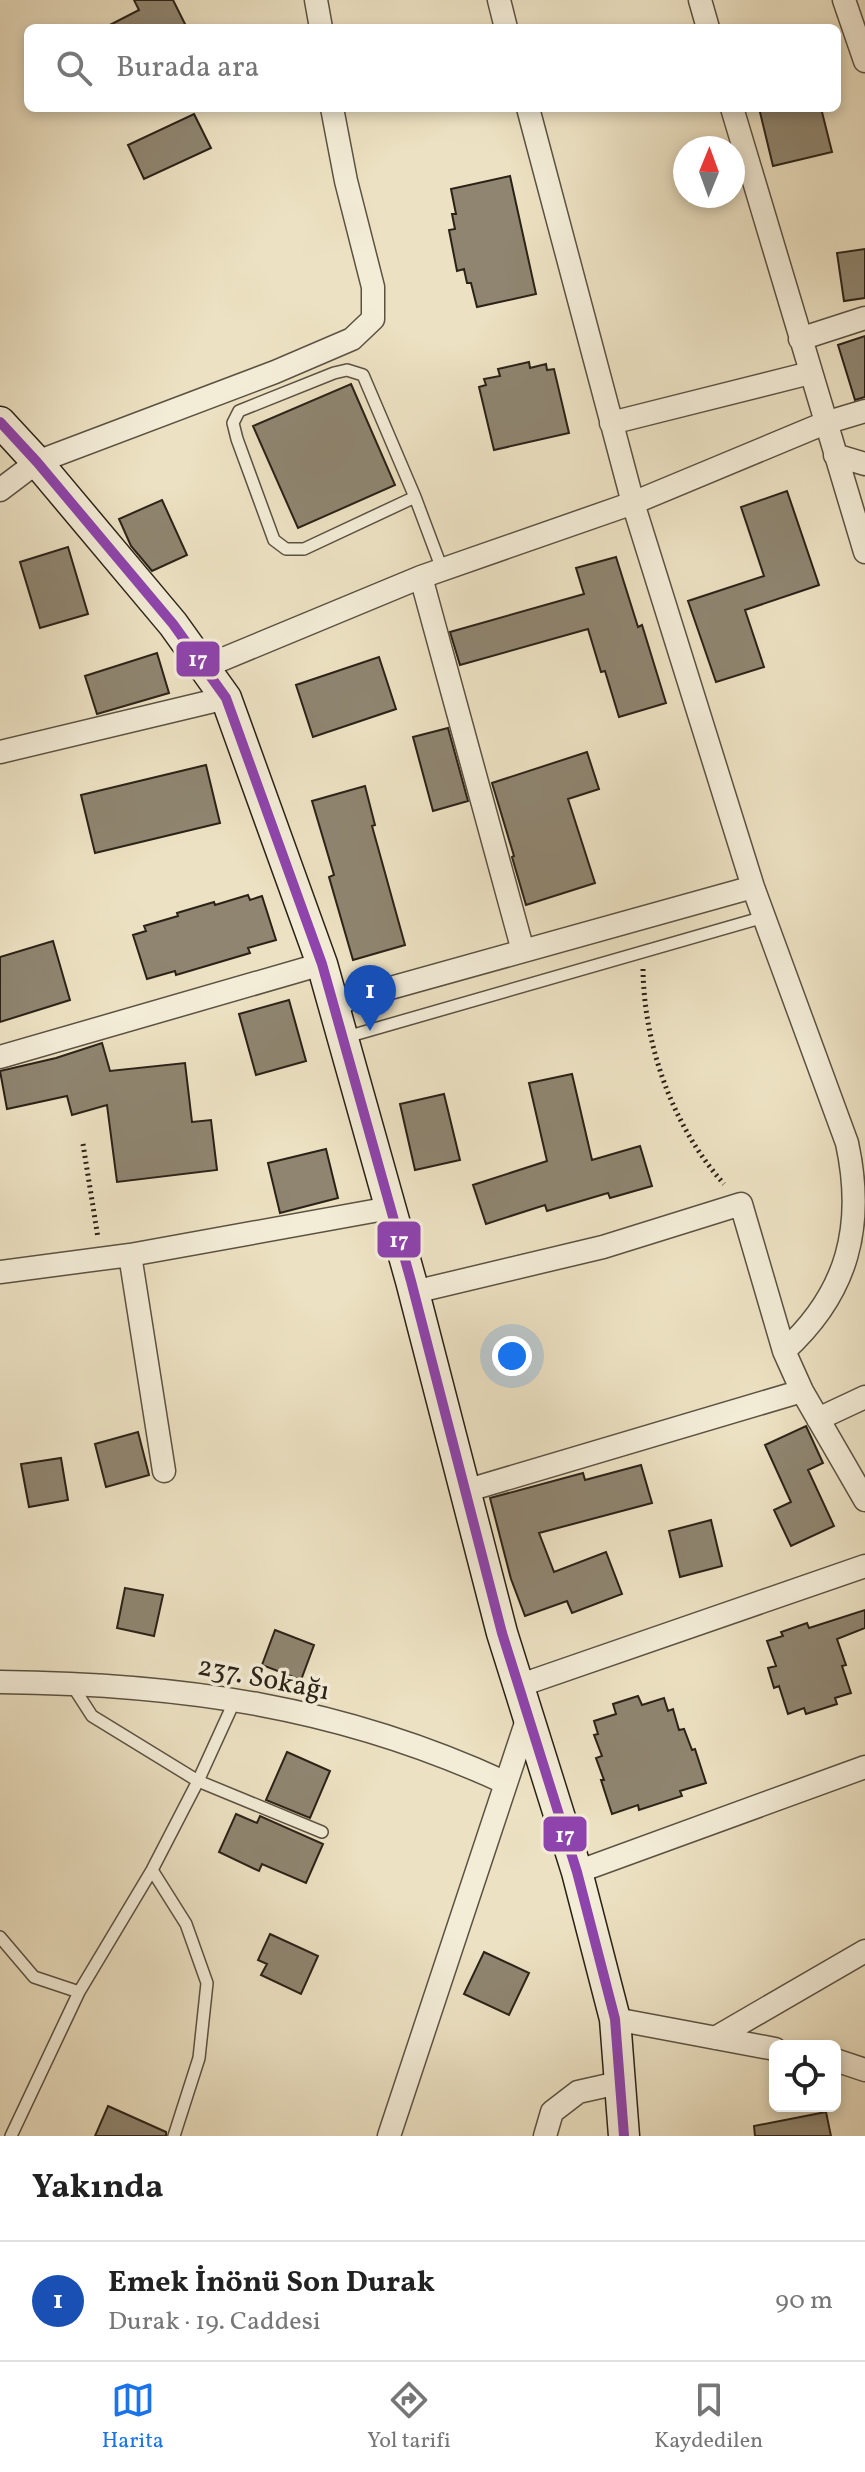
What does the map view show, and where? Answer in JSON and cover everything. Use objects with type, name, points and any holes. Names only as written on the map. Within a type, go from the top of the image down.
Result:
[{"type":"street","points":[[316,0],[320,24]]},
{"type":"street","points":[[499,0],[505,24]]},
{"type":"street","points":[[700,0],[707,24]]},
{"type":"street","points":[[844,0],[865,61]]},
{"type":"street","points":[[0,490],[37,462],[275,372],[352,339],[373,319],[373,287],[346,181],[333,112]]},
{"type":"street","points":[[529,112],[633,503],[753,887],[853,1166],[856,1191],[853,1240],[835,1289],[804,1333],[784,1351]]},
{"type":"street","points":[[733,112],[865,552]]},
{"type":"street","points":[[800,339],[865,318]]},
{"type":"street","points":[[611,423],[810,373]]},
{"type":"street","points":[[204,667],[432,573],[633,503],[825,423],[865,411]]},
{"type":"street","points":[[0,422],[173,624],[226,698],[322,964],[414,1292],[502,1633],[577,1872],[615,2019],[624,2136]]},
{"type":"street","points":[[835,455],[865,464]]},
{"type":"street","points":[[432,573],[523,951]]},
{"type":"street","points":[[0,752],[226,698]]},
{"type":"street","points":[[333,1004],[753,887]]},
{"type":"street","points":[[0,1057],[322,964]]},
{"type":"street","points":[[841,1126],[865,1127]]},
{"type":"street","points":[[414,1292],[603,1247],[741,1204],[784,1351],[802,1391],[864,1497]]},
{"type":"street","points":[[0,1272],[130,1255],[390,1208]]},
{"type":"street","points":[[130,1255],[164,1471]]},
{"type":"street","points":[[465,1491],[802,1391]]},
{"type":"street","points":[[818,1419],[865,1397]]},
{"type":"street","points":[[518,1686],[865,1566]]},
{"type":"street","name":"237. Sokağı","points":[[0,1682],[70,1682],[136,1687],[235,1700],[373,1730],[457,1760],[506,1783]]},
{"type":"street","points":[[389,2136],[528,1717]]},
{"type":"street","points":[[577,1872],[865,1767]]},
{"type":"street","points":[[715,2038],[865,1951]]},
{"type":"street","points":[[615,2019],[769,2048]]},
{"type":"street","points":[[841,2062],[865,2070]]},
{"type":"street","points":[[545,2136],[552,2112],[578,2092],[618,2083]]},
{"type":"lane","points":[[415,497],[304,549],[286,549],[274,540],[233,423],[239,411],[334,373],[347,370],[363,375],[415,497],[432,573]]},
{"type":"lane","points":[[343,1038],[764,917]]},
{"type":"lane","points":[[70,1682],[92,1716],[198,1781],[322,1832]]},
{"type":"lane","points":[[11,2136],[79,1992],[152,1870],[235,1700]]},
{"type":"lane","points":[[152,1870],[186,1924],[207,1983],[199,2058],[174,2136]]},
{"type":"lane","points":[[0,1937],[34,1977],[79,1992]]},
{"type":"path","points":[[643,952],[646,1008],[671,1098],[701,1154],[741,1204]]},
{"type":"path","points":[[83,1144],[101,1259]]},
{"type":"building","points":[[134,0],[173,0],[185,24],[112,24],[139,10]]},
{"type":"building","points":[[760,112],[822,112],[832,152],[773,166]]},
{"type":"building","points":[[194,114],[211,148],[144,179],[128,145]]},
{"type":"building","points":[[510,176],[536,294],[477,307],[464,269],[457,271],[449,230],[455,229],[452,214],[456,214],[451,189]]},
{"type":"building","points":[[865,249],[865,298],[844,301],[837,253]]},
{"type":"building","points":[[865,336],[865,397],[855,400],[838,345]]},
{"type":"building","points":[[529,362],[530,368],[546,364],[547,370],[554,369],[569,433],[494,450],[479,387],[486,385],[484,379],[500,376],[498,369]]},
{"type":"building","points":[[351,384],[395,485],[298,528],[253,426]]},
{"type":"building","points":[[787,491],[819,585],[745,610],[764,667],[716,682],[688,601],[764,576],[741,507]]},
{"type":"building","points":[[162,500],[187,555],[152,571],[131,546],[119,519]]},
{"type":"building","points":[[68,547],[88,614],[40,628],[20,562]]},
{"type":"building","points":[[616,557],[638,627],[642,625],[666,703],[619,717],[588,629],[460,665],[450,632],[584,594],[576,568]]},
{"type":"building","points":[[157,653],[169,693],[97,714],[85,676]]},
{"type":"building","points":[[379,657],[396,709],[313,737],[296,685]]},
{"type":"building","points":[[448,728],[468,801],[433,811],[413,737]]},
{"type":"building","points":[[587,752],[599,789],[568,799],[595,883],[526,905],[492,783]]},
{"type":"building","points":[[206,765],[220,823],[95,853],[81,795]]},
{"type":"building","points":[[365,786],[375,825],[372,826],[405,945],[353,960],[329,877],[334,875],[312,801]]},
{"type":"building","points":[[248,895],[250,900],[262,896],[276,940],[248,948],[250,953],[176,975],[175,971],[147,979],[133,935],[146,931],[144,926],[178,916],[177,913]]},
{"type":"building","points":[[53,941],[70,1000],[0,1022],[0,957]]},
{"type":"building","points":[[289,1000],[306,1061],[256,1075],[239,1014]]},
{"type":"building","points":[[102,1043],[110,1071],[185,1063],[192,1122],[211,1120],[217,1170],[117,1182],[107,1105],[72,1115],[67,1096],[7,1109],[0,1071]]},
{"type":"building","points":[[572,1074],[592,1160],[640,1146],[652,1186],[610,1198],[608,1193],[547,1211],[545,1205],[486,1224],[473,1185],[547,1161],[529,1083]]},
{"type":"building","points":[[444,1094],[460,1160],[415,1170],[400,1104]]},
{"type":"building","points":[[326,1149],[338,1198],[280,1213],[268,1163]]},
{"type":"building","points":[[806,1426],[823,1463],[808,1470],[834,1526],[791,1546],[774,1510],[791,1502],[765,1445]]},
{"type":"building","points":[[138,1432],[149,1475],[106,1487],[95,1444]]},
{"type":"building","points":[[61,1458],[68,1500],[29,1507],[21,1464]]},
{"type":"building","points":[[641,1465],[652,1503],[539,1533],[554,1572],[606,1552],[622,1594],[572,1613],[567,1601],[525,1616],[511,1579],[490,1498],[583,1473],[585,1480]]},
{"type":"building","points":[[711,1520],[722,1566],[680,1577],[669,1531]]},
{"type":"building","points":[[125,1588],[163,1595],[154,1636],[117,1628]]},
{"type":"building","points":[[865,1610],[865,1628],[837,1639],[851,1693],[835,1698],[837,1704],[806,1714],[804,1708],[788,1714],[779,1686],[774,1688],[768,1668],[776,1666],[767,1641],[783,1636],[781,1632],[807,1623],[809,1628]]},
{"type":"building","points":[[275,1630],[314,1645],[301,1680],[262,1665]]},
{"type":"building","points":[[638,1696],[642,1705],[664,1698],[668,1711],[673,1709],[679,1730],[684,1729],[692,1750],[695,1749],[706,1783],[680,1791],[682,1796],[639,1810],[638,1805],[612,1814],[596,1758],[602,1756],[594,1735],[598,1734],[594,1721],[616,1714],[613,1704]]},
{"type":"building","points":[[287,1752],[330,1771],[310,1818],[266,1800]]},
{"type":"building","points":[[236,1814],[257,1823],[260,1816],[323,1844],[306,1883],[262,1864],[259,1871],[219,1852]]},
{"type":"building","points":[[270,1934],[318,1956],[301,1994],[261,1975],[267,1964],[258,1960]]},
{"type":"building","points":[[484,1952],[529,1973],[509,2015],[464,1994]]},
{"type":"building","points":[[108,2106],[166,2132],[166,2136],[95,2136]]},
{"type":"building","points":[[826,2112],[831,2136],[755,2136],[754,2126]]},
{"type":"transit line","name":"17","points":[[0,422],[173,624],[226,698],[322,964],[411,1281],[502,1633],[577,1872],[615,2019],[624,2136]]},
{"type":"place","name":"Emek İnönü Son Durak","points":[[370,1031]]}]
